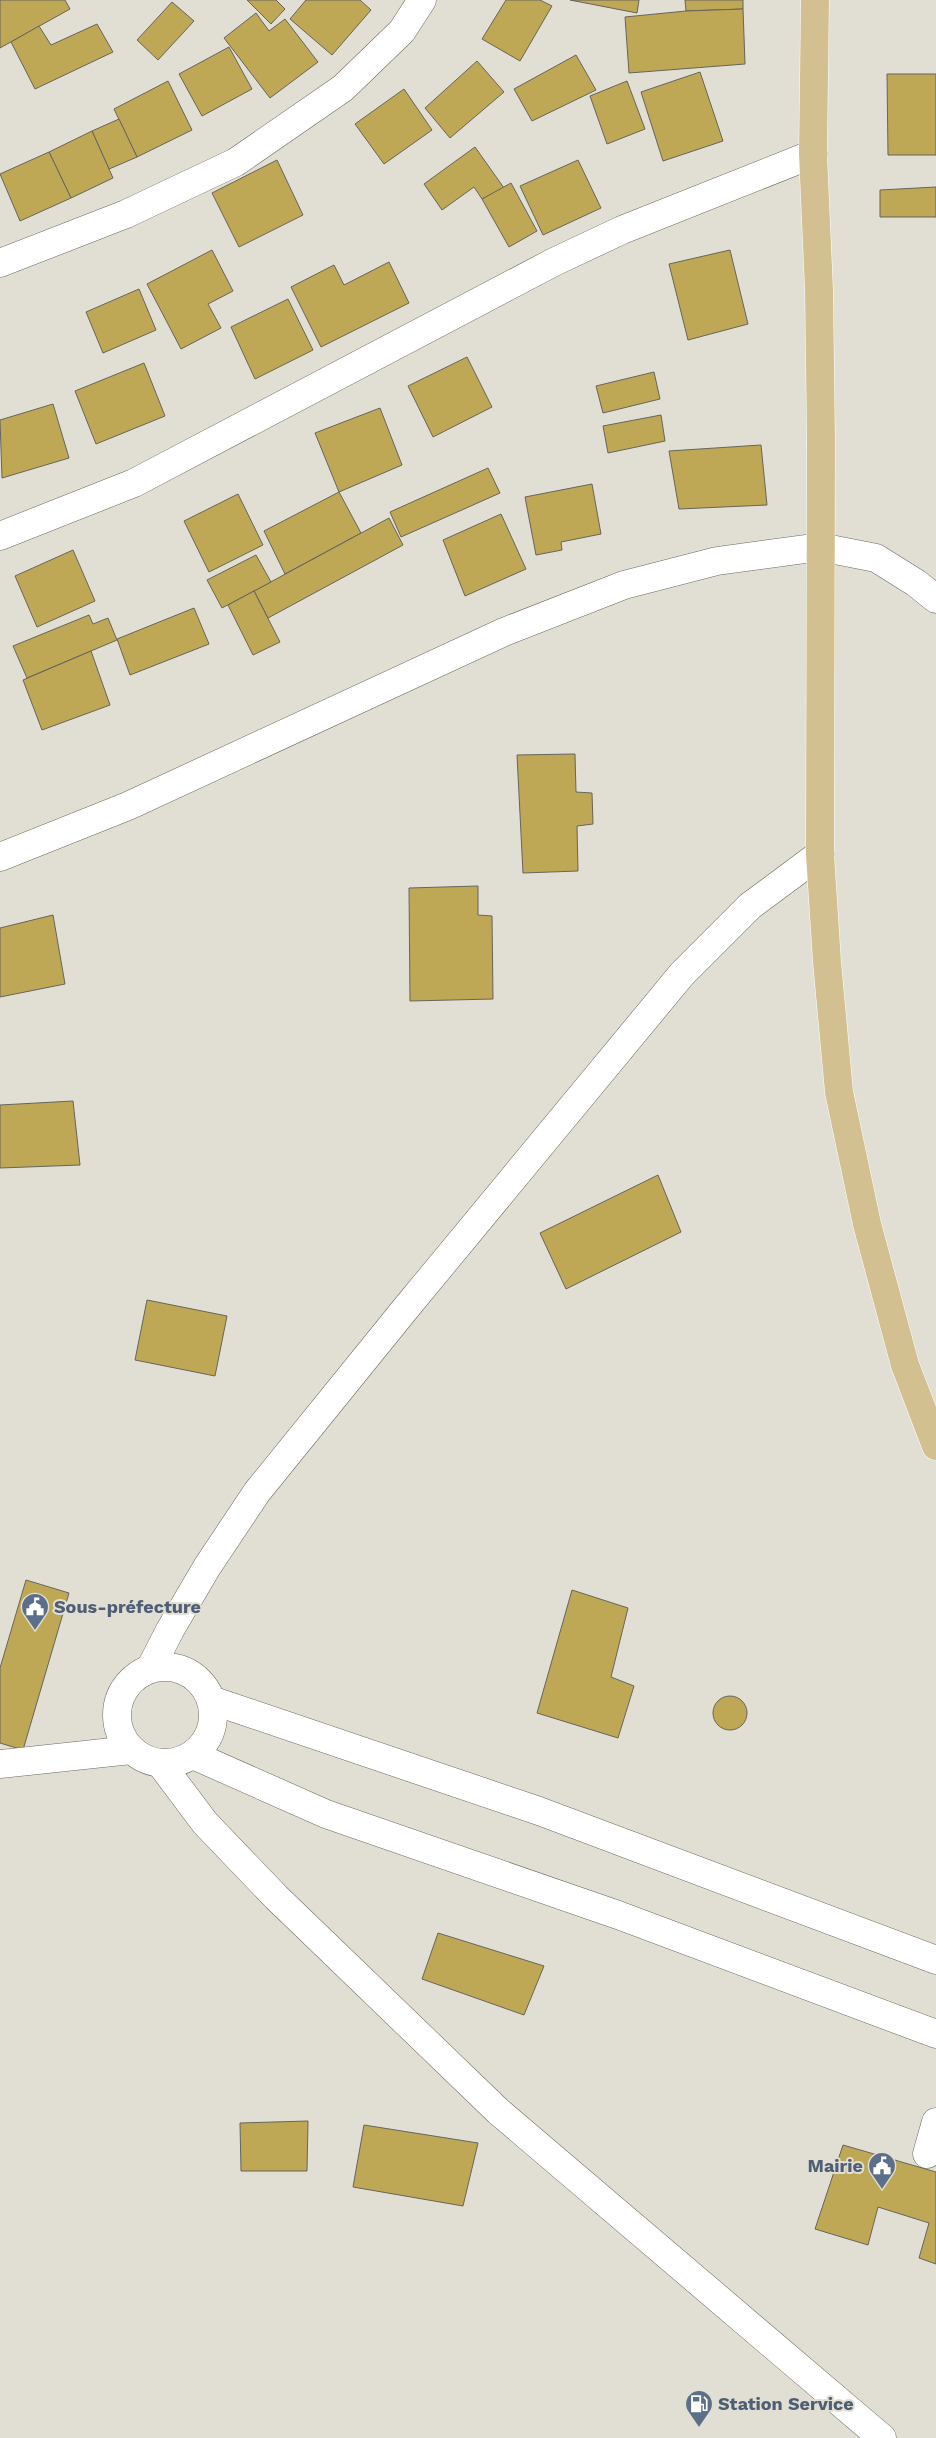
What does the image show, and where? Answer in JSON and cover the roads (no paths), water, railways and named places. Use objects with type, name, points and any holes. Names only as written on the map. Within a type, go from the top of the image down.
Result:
[{"type":"main road","points":[[815,0],[813,154],[819,290],[820,854],[827,962],[839,1092],[868,1224],[905,1365],[936,1446]]},
{"type":"street","points":[[0,263],[126,214],[236,162],[343,88],[402,31],[422,0]]},
{"type":"street","points":[[0,536],[134,483],[554,262],[622,230],[813,154]]},
{"type":"street","points":[[0,857],[128,806],[504,632],[624,585],[717,561],[820,547],[876,558],[916,583],[936,599]]},
{"type":"street","points":[[150,1669],[170,1630],[207,1567],[257,1492],[406,1308],[682,974],[750,906],[820,854]]},
{"type":"street","points":[[165,1667],[180,1669],[194,1676],[204,1687],[211,1700],[213,1716],[210,1731],[204,1745],[193,1755],[177,1762],[160,1764],[145,1759],[131,1750],[122,1736],[117,1721],[118,1704],[124,1689],[135,1677],[150,1669],[165,1667]]},
{"type":"street","points":[[211,1700],[539,1811],[936,1960]]},
{"type":"street","points":[[0,1764],[131,1750]]},
{"type":"street","points":[[193,1755],[326,1814],[618,1915],[936,2034]]},
{"type":"street","points":[[160,1764],[205,1823],[276,1897],[498,2111],[882,2438]]},
{"type":"street","points":[[926,2154],[936,2122]]},
{"type":"place","name":"Sous-préfecture","points":[[35,1631]]},
{"type":"place","name":"Mairie","points":[[882,2190]]},
{"type":"place","name":"Station Service","points":[[699,2428]]}]
